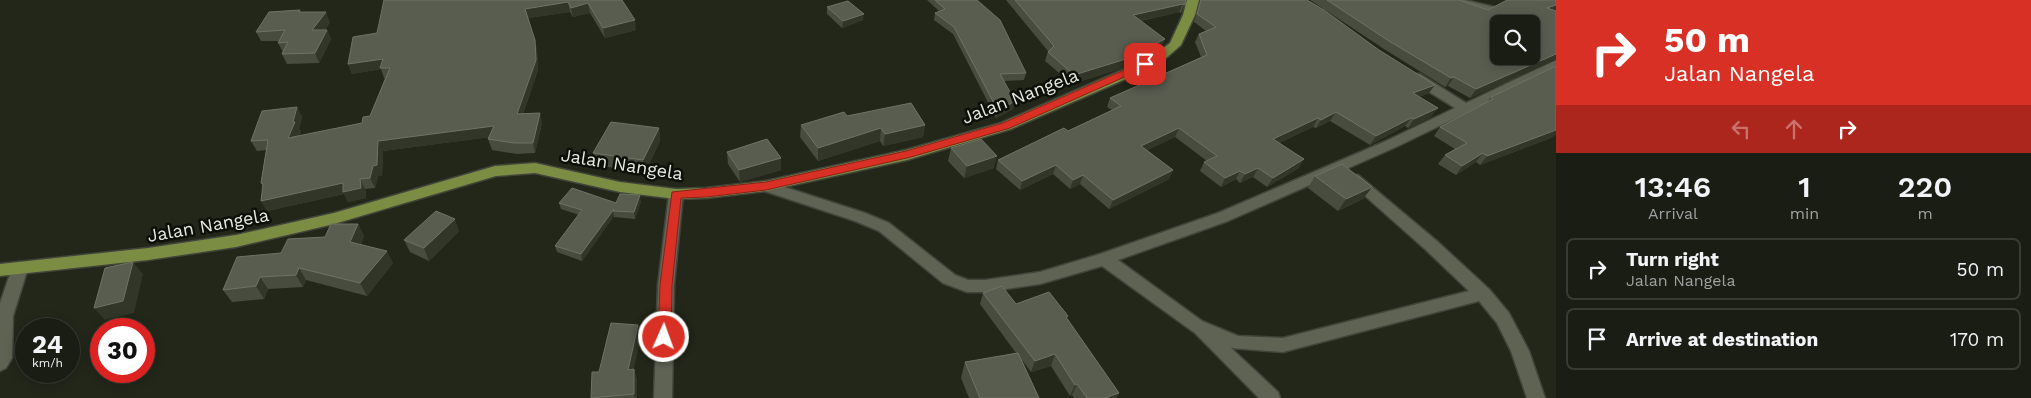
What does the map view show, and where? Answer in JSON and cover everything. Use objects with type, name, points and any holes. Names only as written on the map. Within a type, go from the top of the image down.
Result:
[{"type":"main road","name":"Jalan Nangela","points":[[0,270],[162,253],[246,239],[322,223],[496,171],[512,168],[535,168],[573,178],[676,194],[706,194],[766,186],[907,155],[1006,126],[1130,72],[1161,56],[1174,45],[1189,15],[1193,0]]},
{"type":"street","points":[[1450,0],[1490,9]]},
{"type":"street","points":[[766,186],[860,217],[884,227],[949,279],[967,286],[985,286],[1040,278],[1104,259],[1223,218],[1338,168],[1556,64]]},
{"type":"street","points":[[1402,69],[1465,108]]},
{"type":"street","points":[[1338,168],[1432,246],[1483,294],[1503,318],[1511,333],[1520,351],[1536,398]]},
{"type":"street","points":[[663,398],[666,285],[676,194]]},
{"type":"street","points":[[1104,259],[1196,326],[1271,398]]},
{"type":"street","points":[[1,360],[4,316],[20,268]]},
{"type":"street","points":[[1196,326],[1238,343],[1283,345],[1483,294]]},
{"type":"building","points":[[384,0],[622,0],[635,20],[603,28],[588,3],[571,8],[568,2],[525,9],[535,40],[536,60],[517,114],[540,113],[533,143],[514,143],[488,139],[494,126],[378,141],[377,165],[373,166],[370,178],[360,179],[361,188],[343,192],[343,183],[261,201],[263,184],[261,183],[268,140],[251,141],[262,111],[297,107],[293,122],[295,122],[288,138],[362,123],[363,117],[370,116],[390,68],[380,68],[383,59],[348,64],[353,37],[377,33]]},
{"type":"building","points":[[935,0],[977,0],[1000,20],[1026,73],[1000,74],[1015,101],[998,111],[954,27],[935,13],[945,9]]},
{"type":"building","points":[[1015,0],[1186,0],[1185,5],[1133,15],[1165,39],[1126,59],[1074,75],[1048,52],[1054,46]]},
{"type":"building","points":[[1201,0],[1307,0],[1379,50],[1435,85],[1413,93],[1438,108],[1414,119],[1411,118],[1376,136],[1336,112],[1321,120],[1318,118],[1273,139],[1304,159],[1273,178],[1258,168],[1245,174],[1240,171],[1225,178],[1204,162],[1217,156],[1179,128],[1141,146],[1173,170],[1113,200],[1083,175],[1073,180],[1056,165],[1022,181],[998,160],[1064,128],[1068,131],[1121,106],[1110,98],[1207,55],[1199,34],[1216,27],[1197,14]]},
{"type":"building","points":[[1327,0],[1459,0],[1488,10],[1507,0],[1556,0],[1556,5],[1547,8],[1556,11],[1556,54],[1540,61],[1540,15],[1490,15],[1490,65],[1531,65],[1476,89],[1454,77],[1451,78],[1389,41]]},
{"type":"building","points":[[848,1],[864,14],[843,21],[827,7]]},
{"type":"building","points":[[300,10],[299,12],[326,12],[312,30],[327,30],[315,53],[282,54],[288,42],[278,43],[285,30],[256,32],[269,12]]},
{"type":"building","points":[[1556,66],[1556,130],[1487,156],[1483,153],[1462,166],[1445,155],[1467,143],[1440,127],[1493,99],[1491,97]]},
{"type":"building","points":[[911,103],[925,125],[885,134],[881,128],[818,148],[801,125],[844,112],[847,116]]},
{"type":"building","points":[[611,122],[659,128],[643,160],[593,153]]},
{"type":"building","points":[[767,139],[781,158],[739,170],[727,152]]},
{"type":"building","points":[[981,139],[997,156],[967,166],[951,148]]},
{"type":"building","points":[[1342,164],[1372,187],[1346,199],[1315,176]]},
{"type":"building","points":[[572,188],[616,203],[620,194],[640,195],[634,212],[613,211],[614,209],[581,254],[555,246],[582,210],[559,203]]},
{"type":"building","points":[[436,211],[455,219],[424,248],[404,240]]},
{"type":"building","points":[[331,224],[358,224],[350,242],[387,251],[360,283],[299,268],[296,275],[260,277],[256,286],[223,290],[237,257],[281,253],[288,239],[325,237]]},
{"type":"building","points":[[133,262],[123,301],[94,308],[105,268]]},
{"type":"building","points":[[1002,286],[1016,304],[1049,292],[1068,316],[1066,317],[1119,393],[1105,398],[1087,398],[1077,384],[1075,385],[1055,354],[1035,361],[983,293]]},
{"type":"building","points":[[611,323],[638,325],[628,370],[634,369],[634,394],[591,398],[592,372],[599,372]]},
{"type":"building","points":[[1018,353],[1039,398],[980,398],[965,362]]},
{"type":"route","points":[[664,337],[666,285],[676,194],[706,194],[766,186],[907,155],[1006,126],[1145,64]]}]
